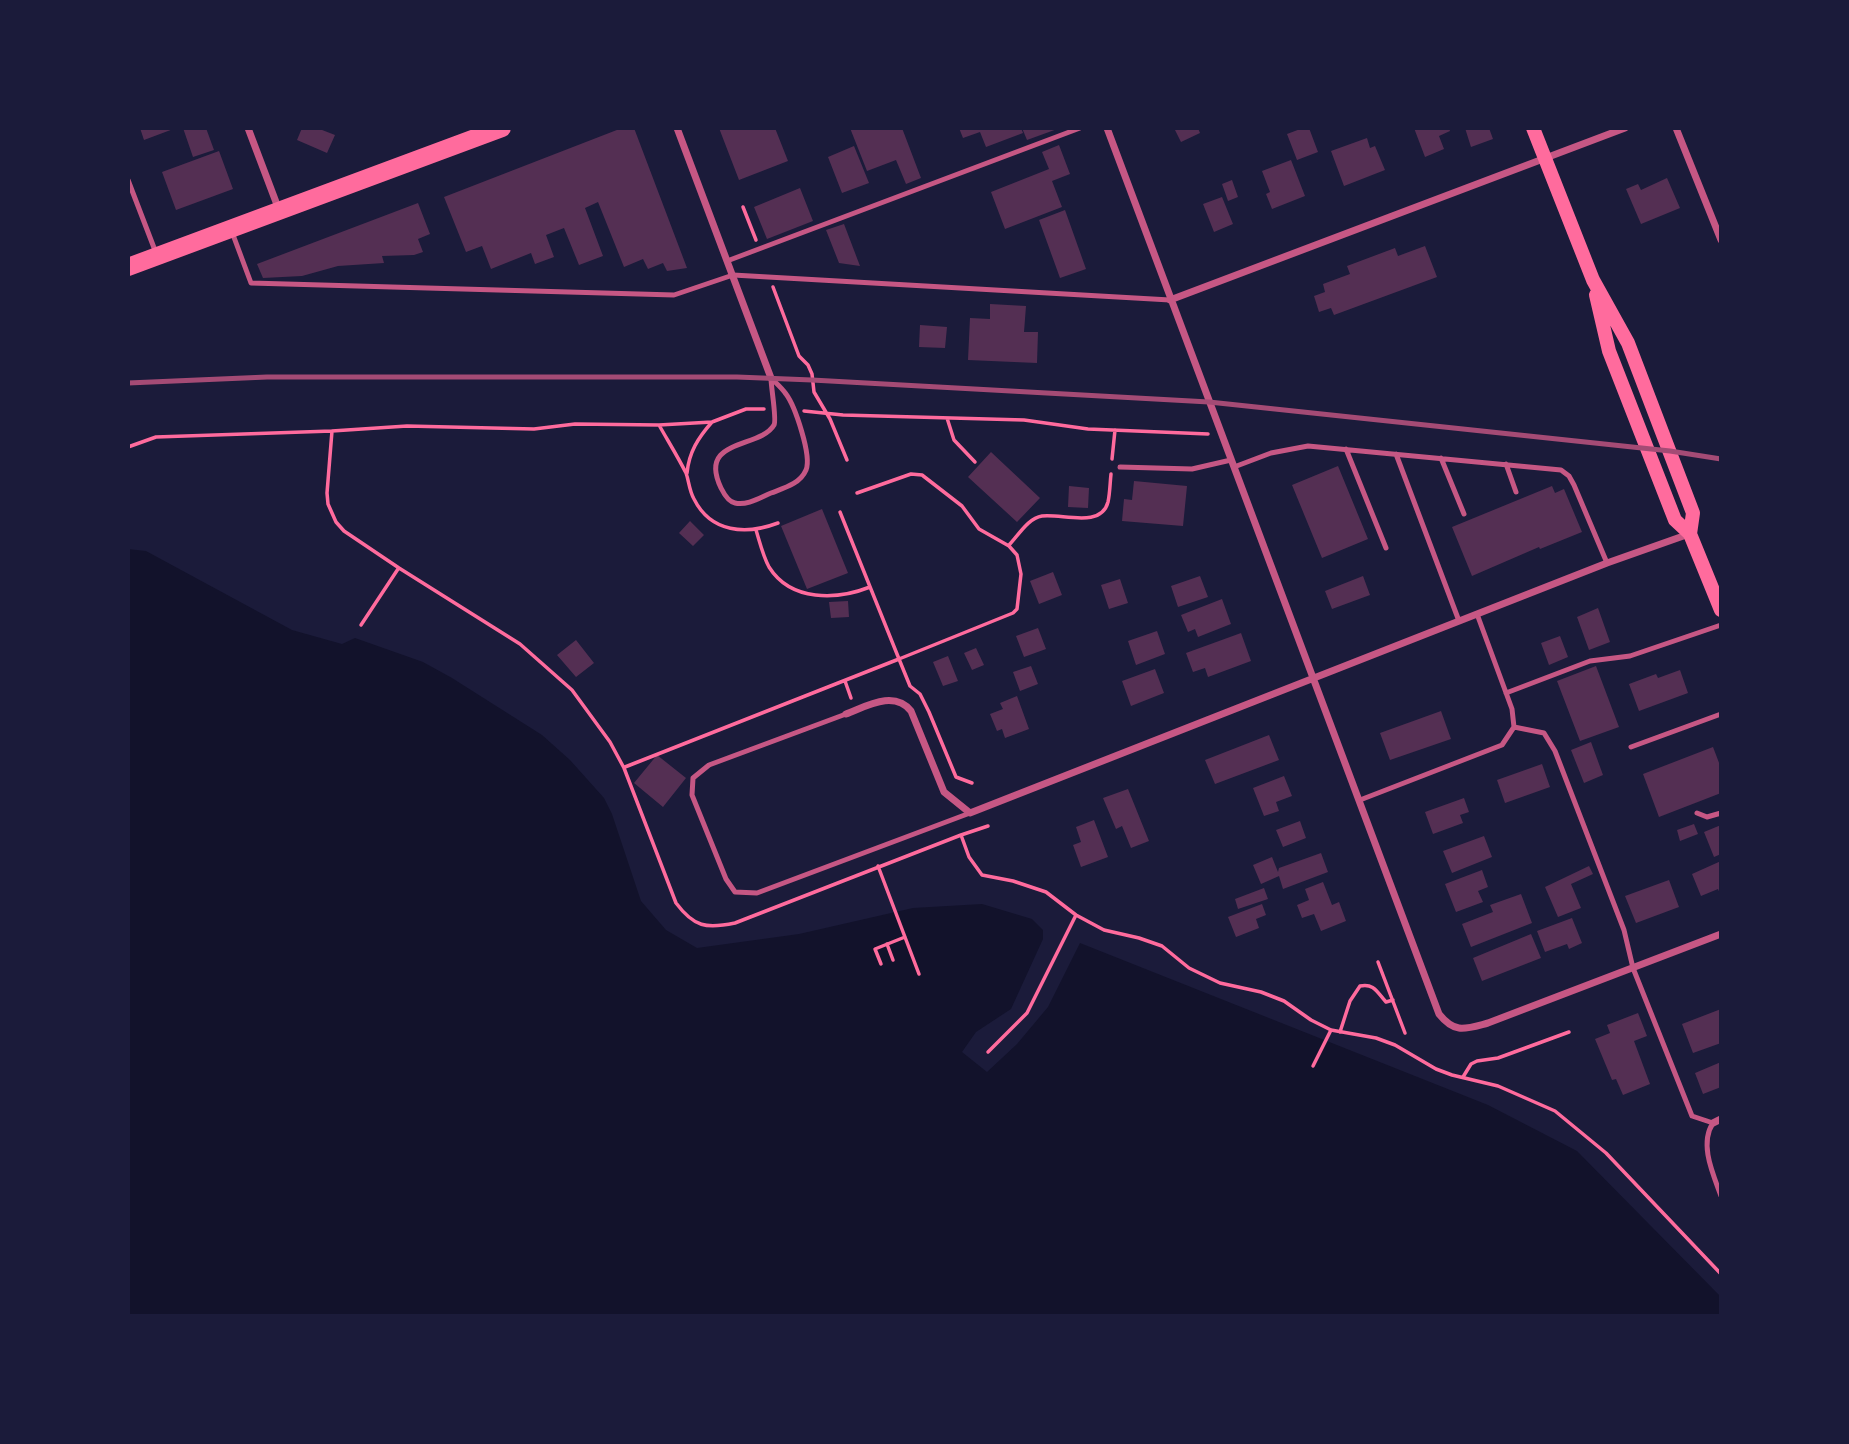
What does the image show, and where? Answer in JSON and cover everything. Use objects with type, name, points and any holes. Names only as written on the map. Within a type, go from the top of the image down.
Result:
[{"type":"main road","points":[[128,267],[502,128]]},
{"type":"main road","points":[[1533,128],[1592,280],[1609,351],[1675,520],[1690,534],[1721,610]]},
{"type":"main road","points":[[1592,280],[1628,343],[1693,513],[1690,534]]},
{"type":"street","points":[[248,128],[280,211]]},
{"type":"street","points":[[677,128],[771,378]]},
{"type":"street","points":[[1107,128],[1221,435],[1315,677],[1439,1014],[1448,1026],[1464,1029],[1488,1023],[1721,934]]},
{"type":"street","points":[[1170,300],[1625,128]]},
{"type":"street","points":[[1676,128],[1721,240]]},
{"type":"street","points":[[846,714],[891,699],[901,702],[911,711],[944,792],[970,813],[1607,563],[1690,534]]},
{"type":"street","points":[[1713,1123],[1721,1119]]},
{"type":"lane","points":[[727,261],[1080,128]]},
{"type":"lane","points":[[128,180],[157,256]]},
{"type":"lane","points":[[230,229],[251,283],[674,295],[733,275],[1170,300]]},
{"type":"lane","points":[[771,378],[788,396],[806,444],[806,470],[801,478],[789,486],[737,504],[730,501],[722,489],[717,475],[717,464],[730,447],[763,435],[773,428],[777,418],[772,401],[771,378]]},
{"type":"lane","points":[[1120,467],[1192,470],[1308,446],[1561,470],[1569,476],[1607,563]]},
{"type":"lane","points":[[1346,449],[1386,548]]},
{"type":"lane","points":[[1396,454],[1459,621]]},
{"type":"lane","points":[[1441,458],[1464,514]]},
{"type":"lane","points":[[1506,464],[1516,492]]},
{"type":"lane","points":[[1360,800],[1502,745],[1514,727],[1512,709],[1477,614]]},
{"type":"lane","points":[[1506,693],[1590,661],[1630,656],[1721,625]]},
{"type":"lane","points":[[846,714],[709,765],[693,778],[692,795],[726,879],[736,892],[757,893],[970,813]]},
{"type":"lane","points":[[1631,747],[1721,714]]},
{"type":"lane","points":[[1514,727],[1544,733],[1555,751],[1624,930],[1633,968],[1692,1116],[1713,1123],[1707,1132],[1707,1147],[1721,1196]]},
{"type":"lane","points":[[1697,813],[1707,817],[1721,813]]},
{"type":"path","points":[[743,207],[759,249]]},
{"type":"path","points":[[770,278],[799,356],[812,374],[814,392],[847,460]]},
{"type":"path","points":[[332,431],[407,426],[534,429],[575,424],[659,425],[712,422],[746,409],[764,410]]},
{"type":"path","points":[[802,411],[825,411],[843,415],[1024,420],[1115,430],[1221,435]]},
{"type":"path","points":[[947,418],[954,440],[975,462]]},
{"type":"path","points":[[687,475],[690,454],[712,422]]},
{"type":"path","points":[[659,425],[687,475],[692,496],[708,517],[728,528],[741,531],[756,530],[778,523]]},
{"type":"path","points":[[1009,546],[1027,525],[1042,516],[1088,518],[1103,511],[1108,503],[1115,430]]},
{"type":"path","points":[[624,768],[845,681],[1013,613],[1017,609],[1021,574],[1017,555],[1009,546],[979,529],[962,506],[922,475],[911,474],[857,493]]},
{"type":"path","points":[[840,512],[910,686],[920,694],[956,777],[972,783]]},
{"type":"path","points":[[756,530],[770,569],[779,581],[790,588],[825,597],[870,587]]},
{"type":"path","points":[[361,625],[399,568]]},
{"type":"path","points":[[845,681],[856,710]]},
{"type":"path","points":[[961,835],[988,825]]},
{"type":"path","points":[[878,866],[919,974]]},
{"type":"path","points":[[988,1052],[1027,1013],[1076,915]]},
{"type":"path","points":[[881,964],[874,949],[905,937]]},
{"type":"path","points":[[887,944],[893,960]]},
{"type":"path","points":[[1378,962],[1405,1033]]},
{"type":"path","points":[[1340,1032],[1350,1001],[1360,986],[1374,988],[1386,1002],[1393,1000]]},
{"type":"path","points":[[1313,1066],[1331,1030]]},
{"type":"path","points":[[1463,1077],[1471,1064],[1477,1061],[1498,1058],[1569,1032]]},
{"type":"shaded area","points":[[128,549],[146,551],[292,630],[342,644],[355,638],[423,662],[542,735],[570,760],[604,798],[612,814],[641,901],[666,930],[697,948],[799,934],[913,908],[982,904],[1032,919],[1043,930],[1043,939],[1011,1009],[976,1032],[962,1052],[987,1072],[1017,1044],[1048,1007],[1080,943],[1488,1105],[1577,1151],[1721,1297],[1721,1316],[128,1316]]},
{"type":"building","points":[[140,128],[176,128],[144,140]]},
{"type":"building","points":[[183,128],[206,128],[214,150],[193,157]]},
{"type":"building","points":[[302,128],[317,128],[335,135],[327,153],[297,140]]},
{"type":"building","points":[[622,128],[634,128],[687,268],[667,271],[663,263],[648,269],[643,259],[624,267],[598,202],[585,208],[603,256],[579,265],[564,228],[546,235],[554,257],[535,264],[531,253],[491,269],[482,246],[466,252],[444,197]]},
{"type":"building","points":[[719,128],[775,128],[788,161],[739,180]]},
{"type":"building","points":[[850,128],[902,128],[921,178],[906,184],[896,160],[867,171]]},
{"type":"building","points":[[959,128],[1021,128],[1023,133],[986,147],[980,132],[963,138]]},
{"type":"building","points":[[1022,128],[1060,128],[1027,140]]},
{"type":"building","points":[[1174,128],[1198,128],[1200,133],[1181,142]]},
{"type":"building","points":[[1309,128],[1318,152],[1297,160],[1287,134]]},
{"type":"building","points":[[1414,128],[1449,128],[1450,131],[1439,136],[1444,149],[1425,157]]},
{"type":"building","points":[[1465,128],[1489,128],[1493,139],[1471,147]]},
{"type":"building","points":[[1367,138],[1370,148],[1375,146],[1385,170],[1344,186],[1331,151]]},
{"type":"building","points":[[1059,145],[1070,174],[1052,181],[1062,207],[1005,229],[991,192],[1049,169],[1042,152]]},
{"type":"building","points":[[854,146],[869,183],[842,193],[828,157]]},
{"type":"building","points":[[219,151],[233,189],[176,210],[162,172]]},
{"type":"building","points":[[1291,160],[1305,196],[1272,209],[1266,194],[1270,192],[1262,171]]},
{"type":"building","points":[[1667,178],[1680,208],[1641,224],[1626,189],[1638,184],[1641,190]]},
{"type":"building","points":[[1232,180],[1238,197],[1228,201],[1222,184]]},
{"type":"building","points":[[800,188],[813,221],[767,239],[754,207]]},
{"type":"building","points":[[1222,197],[1233,224],[1214,232],[1203,204]]},
{"type":"building","points":[[418,203],[430,234],[418,239],[423,252],[414,255],[382,256],[384,263],[338,266],[302,276],[263,278],[257,264]]},
{"type":"building","points":[[1065,210],[1086,269],[1060,278],[1039,220]]},
{"type":"building","points":[[844,224],[860,266],[839,263],[826,230]]},
{"type":"building","points":[[1425,246],[1437,277],[1334,315],[1331,308],[1319,312],[1314,296],[1325,292],[1323,284],[1350,274],[1347,266],[1395,248],[1398,256]]},
{"type":"building","points":[[990,304],[1026,306],[1024,332],[1038,332],[1037,363],[968,360],[970,318],[990,319]]},
{"type":"building","points":[[920,325],[947,327],[945,348],[919,347]]},
{"type":"building","points":[[991,452],[1040,498],[1017,522],[968,477]]},
{"type":"building","points":[[1338,466],[1368,539],[1322,558],[1292,485]]},
{"type":"building","points":[[1134,481],[1187,486],[1183,526],[1122,521],[1124,499],[1132,500]]},
{"type":"building","points":[[1069,486],[1089,488],[1088,508],[1068,507]]},
{"type":"building","points":[[1552,486],[1555,493],[1564,489],[1582,532],[1472,576],[1452,527]]},
{"type":"building","points":[[822,509],[848,573],[807,589],[781,526]]},
{"type":"building","points":[[690,521],[704,535],[693,546],[679,533]]},
{"type":"building","points":[[1053,572],[1062,595],[1039,604],[1030,581]]},
{"type":"building","points":[[1200,576],[1208,597],[1178,607],[1171,586]]},
{"type":"building","points":[[1363,576],[1370,595],[1332,609],[1325,591]]},
{"type":"building","points":[[1120,579],[1128,603],[1109,609],[1101,585]]},
{"type":"building","points":[[1222,599],[1231,624],[1198,637],[1195,629],[1188,632],[1181,615]]},
{"type":"building","points":[[848,601],[849,617],[831,618],[829,602]]},
{"type":"building","points":[[1598,608],[1610,642],[1589,650],[1577,617]]},
{"type":"building","points":[[1038,628],[1046,649],[1024,657],[1016,636]]},
{"type":"building","points":[[1157,631],[1165,654],[1136,665],[1128,641]]},
{"type":"building","points":[[1241,633],[1251,661],[1208,677],[1205,668],[1193,672],[1186,653]]},
{"type":"building","points":[[1560,636],[1568,657],[1549,665],[1541,643]]},
{"type":"building","points":[[576,640],[594,663],[576,677],[557,655]]},
{"type":"building","points":[[976,648],[984,665],[972,670],[964,653]]},
{"type":"building","points":[[948,656],[958,681],[943,686],[933,662]]},
{"type":"building","points":[[1031,666],[1038,684],[1020,691],[1013,672]]},
{"type":"building","points":[[1596,666],[1619,727],[1580,741],[1557,681]]},
{"type":"building","points":[[1155,669],[1164,693],[1131,706],[1122,681]]},
{"type":"building","points":[[1680,670],[1688,693],[1639,711],[1629,684],[1656,674],[1658,678]]},
{"type":"building","points":[[1017,696],[1029,729],[1005,738],[1002,729],[997,731],[990,714],[1003,709],[1000,703]]},
{"type":"building","points":[[1441,711],[1451,739],[1390,760],[1380,733]]},
{"type":"building","points":[[1269,735],[1279,760],[1215,784],[1205,760]]},
{"type":"building","points":[[1591,742],[1603,775],[1584,783],[1571,750]]},
{"type":"building","points":[[1713,747],[1721,768],[1721,793],[1659,817],[1643,774]]},
{"type":"building","points":[[657,755],[686,778],[663,807],[634,783]]},
{"type":"building","points":[[1542,764],[1550,787],[1505,803],[1497,780]]},
{"type":"building","points":[[1284,776],[1292,796],[1276,802],[1279,811],[1264,816],[1253,788]]},
{"type":"building","points":[[1128,789],[1149,841],[1131,848],[1122,826],[1116,829],[1103,798]]},
{"type":"building","points":[[1464,798],[1469,812],[1460,815],[1463,823],[1433,834],[1425,812]]},
{"type":"building","points":[[1094,820],[1108,857],[1081,867],[1073,845],[1081,842],[1076,827]]},
{"type":"building","points":[[1300,821],[1306,838],[1283,847],[1276,830]]},
{"type":"building","points":[[1694,824],[1698,834],[1680,841],[1677,830]]},
{"type":"building","points":[[1721,825],[1721,854],[1714,857],[1704,832]]},
{"type":"building","points":[[1484,836],[1492,857],[1452,873],[1443,851]]},
{"type":"building","points":[[1321,853],[1328,872],[1283,889],[1279,876],[1261,884],[1253,865],[1272,857],[1278,872],[1279,868]]},
{"type":"building","points":[[1721,861],[1721,896],[1718,889],[1701,896],[1692,874]]},
{"type":"building","points":[[1589,866],[1593,874],[1571,884],[1581,908],[1558,917],[1545,887]]},
{"type":"building","points":[[1482,870],[1488,887],[1478,891],[1483,902],[1456,912],[1445,884]]},
{"type":"building","points":[[1669,880],[1679,907],[1636,923],[1625,896]]},
{"type":"building","points":[[1323,882],[1332,905],[1339,902],[1346,921],[1321,931],[1314,914],[1302,918],[1297,905],[1309,900],[1305,889]]},
{"type":"building","points":[[1264,888],[1268,899],[1238,909],[1235,899]]},
{"type":"building","points":[[1521,894],[1532,923],[1471,947],[1462,924],[1493,912],[1490,905]]},
{"type":"building","points":[[1262,904],[1266,915],[1256,919],[1259,928],[1236,937],[1228,917]]},
{"type":"building","points":[[1572,918],[1582,943],[1569,949],[1567,944],[1545,952],[1537,931]]},
{"type":"building","points":[[1531,934],[1541,958],[1482,981],[1473,958]]},
{"type":"building","points":[[1721,1009],[1721,1043],[1693,1053],[1682,1024]]},
{"type":"building","points":[[1638,1013],[1647,1036],[1634,1041],[1650,1084],[1623,1095],[1616,1079],[1612,1080],[1595,1039],[1610,1033],[1607,1025]]},
{"type":"building","points":[[1721,1062],[1721,1087],[1703,1094],[1695,1073]]},
{"type":"railway","points":[[128,383],[267,377],[737,377],[812,380],[1209,402],[1670,451],[1721,459]]}]
